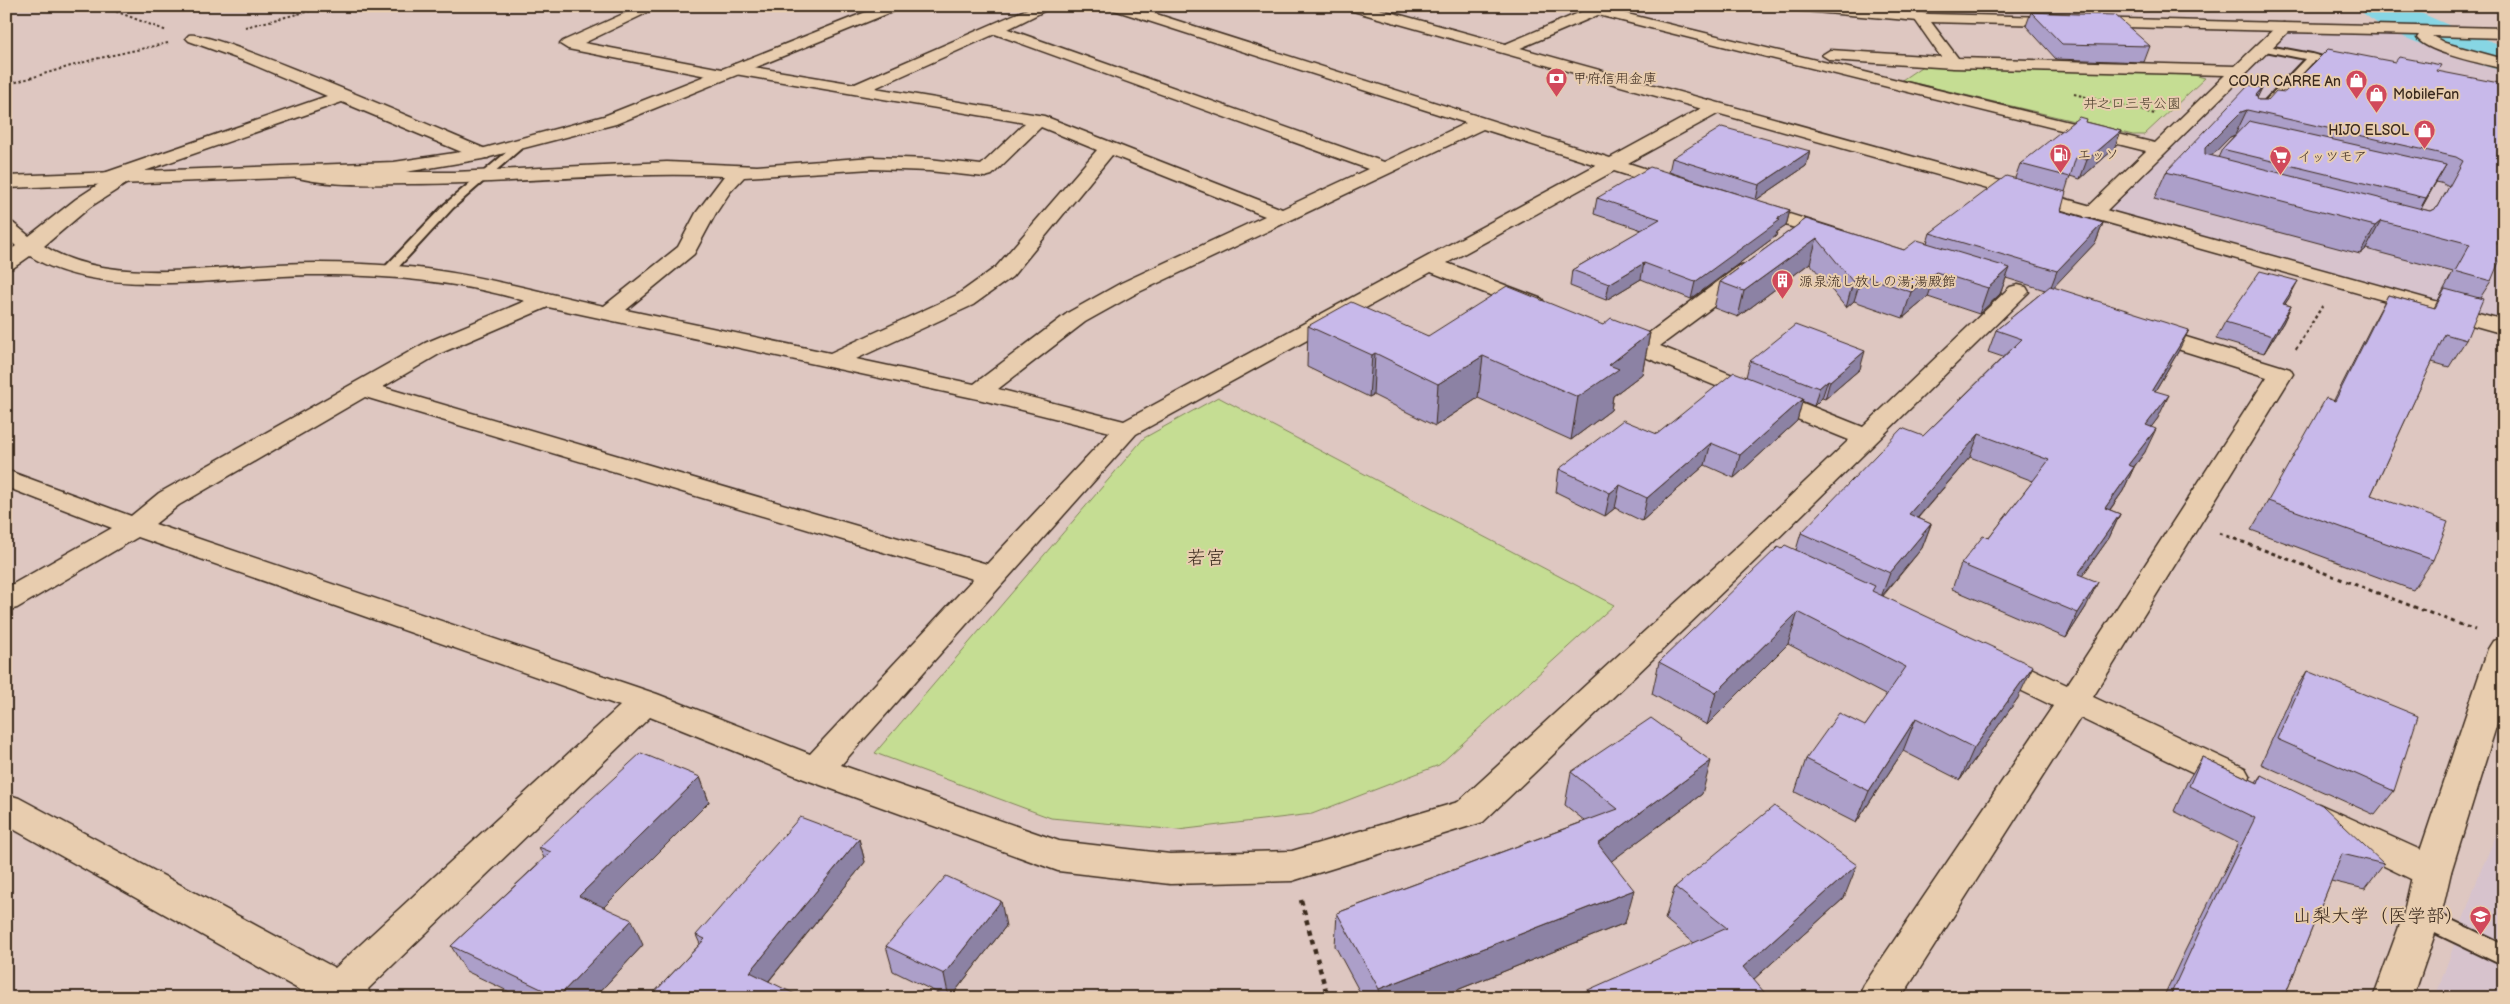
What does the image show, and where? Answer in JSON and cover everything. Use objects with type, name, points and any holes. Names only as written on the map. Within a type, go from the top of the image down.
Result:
[{"type":"street","points":[[654,6],[568,44],[729,72],[856,90],[1038,120],[1282,216]]},
{"type":"street","points":[[6,182],[300,173],[394,168],[482,154],[610,120],[894,6]]},
{"type":"street","points":[[856,90],[1047,6]]},
{"type":"street","points":[[1116,6],[1697,191]]},
{"type":"street","points":[[1350,6],[2092,214],[2504,327]]},
{"type":"street","points":[[1792,6],[1920,17],[2504,33]]},
{"type":"street","points":[[1506,50],[1603,8],[1756,50],[2158,149]]},
{"type":"street","points":[[2258,12],[2284,28]]},
{"type":"street","points":[[1920,17],[1953,63]]},
{"type":"street","points":[[2092,214],[2284,28]]},
{"type":"street","points":[[994,29],[1384,168]]},
{"type":"street","points":[[2413,32],[2440,46],[2504,64]]},
{"type":"street","points":[[194,38],[253,59],[340,97],[482,154]]},
{"type":"street","points":[[1756,50],[1953,63],[2239,71]]},
{"type":"street","points":[[6,264],[115,178],[232,133],[340,97]]},
{"type":"street","points":[[816,770],[1127,429],[1614,165],[1715,108]]},
{"type":"street","points":[[300,173],[314,176],[348,178],[481,177],[667,168],[757,172],[872,163],[929,165],[985,171],[1038,120]]},
{"type":"street","points":[[979,392],[1077,317],[1129,288],[1483,122]]},
{"type":"street","points":[[830,362],[966,300],[1004,272],[1109,147]]},
{"type":"street","points":[[607,314],[687,250],[706,213],[723,188],[738,172]]},
{"type":"street","points":[[1734,203],[1853,240]]},
{"type":"street","points":[[1643,348],[1807,226]]},
{"type":"street","points":[[6,227],[30,246],[54,261],[101,273],[150,277],[307,270],[389,270],[519,292],[607,314],[979,392],[1127,429]]},
{"type":"street","points":[[1431,264],[1551,311]]},
{"type":"street","points":[[6,478],[135,527],[645,702],[816,770],[1058,856],[1170,869],[1292,866],[1470,812],[1764,556],[1866,437],[2016,291]]},
{"type":"street","points":[[6,600],[135,527],[169,499],[433,348],[546,300]]},
{"type":"street","points":[[1878,998],[2074,701],[2281,374],[2122,324]]},
{"type":"street","points":[[1588,326],[1866,437]]},
{"type":"street","points":[[362,388],[992,575]]},
{"type":"street","points":[[2392,998],[2422,916],[2490,640]]},
{"type":"street","points":[[1966,651],[2432,872]]},
{"type":"street","points":[[6,808],[346,994],[645,702]]},
{"type":"lane","points":[[2263,48],[2349,65]]},
{"type":"lane","points":[[2258,114],[2312,57]]},
{"type":"lane","points":[[389,270],[449,206],[520,144]]},
{"type":"lane","points":[[2422,916],[2504,956]]},
{"type":"path","points":[[102,6],[177,35],[194,38]]},
{"type":"path","points":[[291,6],[297,14]]},
{"type":"path","points":[[6,85],[94,59],[330,6]]},
{"type":"path","points":[[2069,93],[2187,121]]},
{"type":"path","points":[[2281,374],[2337,281]]},
{"type":"path","points":[[2188,522],[2490,640]]},
{"type":"path","points":[[1292,866],[1328,998]]},
{"type":"shaded area","points":[[2284,27],[2412,32],[2440,46],[2504,64],[2504,327],[2092,214]]},
{"type":"shaded area","name":"山梨大学（医学部）","points":[[2504,818],[2504,998],[2435,998],[2480,872]]},
{"type":"green space","name":"井之口三号公園","points":[[1924,65],[2190,74],[2205,78],[2144,135],[2133,135],[1902,80]]},
{"type":"green space","points":[[1218,397],[1614,605],[1439,765],[1312,814],[1178,830],[1051,818],[875,753],[1144,438]]},
{"type":"building","points":[[2031,12],[2115,15],[2150,46],[2062,44]]},
{"type":"building","points":[[2328,49],[2395,62],[2399,57],[2441,65],[2437,71],[2504,84],[2504,231],[2497,244],[2504,246],[2504,250],[2491,281],[2455,271],[2470,244],[2381,221],[2375,226],[2166,172],[2249,85],[2262,88],[2256,95],[2258,100],[2268,100],[2276,91],[2285,92]],"holes":[[[2247,110],[2456,157],[2463,161],[2438,207],[2430,211],[2205,154],[2205,148],[2241,112]]]},
{"type":"building","points":[[2079,117],[2086,119],[2085,122],[2121,131],[2087,160],[2076,157],[2070,177],[2020,164]]},
{"type":"building","points":[[2249,121],[2446,165],[2426,198],[2222,149]]},
{"type":"building","points":[[1722,127],[1810,151],[1759,185],[1672,158]]},
{"type":"building","points":[[1650,167],[1790,210],[1777,219],[1780,220],[1695,282],[1644,263],[1609,284],[1572,270],[1660,219],[1597,198]]},
{"type":"building","points":[[2006,176],[2066,192],[2061,211],[2103,223],[2057,271],[1930,233]]},
{"type":"building","points":[[1806,219],[1904,250],[1917,240],[2010,268],[1988,288],[1936,272],[1911,292],[1862,275],[1853,282],[1817,238],[1744,291],[1720,282]]},
{"type":"building","points":[[2260,271],[2298,281],[2283,304],[2291,306],[2273,336],[2225,322]]},
{"type":"building","points":[[1507,286],[1603,325],[1611,318],[1650,333],[1609,365],[1619,369],[1578,397],[1483,356],[1438,384],[1375,353],[1372,355],[1308,326],[1351,302],[1428,336]]},
{"type":"building","points":[[2050,286],[2189,330],[2152,390],[2169,395],[2146,425],[2156,429],[2128,465],[2134,467],[2105,508],[2120,514],[2078,574],[2098,582],[2078,613],[1961,564],[1983,536],[1989,538],[2049,460],[1979,434],[1909,514],[1931,524],[1890,573],[1801,533],[1902,428],[1923,436],[2022,339],[1996,330]]},
{"type":"building","points":[[2445,289],[2483,299],[2466,340],[2445,334],[2371,495],[2448,522],[2433,560],[2268,501],[2326,398],[2335,401],[2388,295],[2435,308]]},
{"type":"building","points":[[1795,325],[1865,351],[1819,388],[1750,361]]},
{"type":"building","points":[[1734,372],[1803,399],[1740,455],[1711,443],[1647,498],[1620,485],[1610,493],[1559,469],[1623,420],[1657,434]]},
{"type":"building","points":[[1785,545],[1875,586],[1872,591],[2033,666],[1974,748],[1916,718],[1869,791],[1806,759],[1839,713],[1865,726],[1906,667],[1798,612],[1716,693],[1659,662],[1778,547],[1781,549]]},
{"type":"building","points":[[2307,671],[2418,716],[2394,791],[2277,739]]},
{"type":"building","points":[[1651,718],[1711,761],[1598,844],[1634,890],[1379,989],[1337,913],[1618,809],[1571,772]]},
{"type":"building","points":[[641,753],[700,777],[579,896],[632,920],[558,997],[451,946],[551,852],[539,847]]},
{"type":"building","points":[[2202,757],[2258,783],[2261,775],[2322,805],[2384,864],[2342,854],[2284,998],[2169,998],[2255,818],[2189,786]]},
{"type":"building","points":[[1774,806],[1857,865],[1743,967],[1769,998],[1570,998],[1727,928],[1675,887]]},
{"type":"building","points":[[800,817],[859,839],[750,972],[803,998],[649,998],[705,939],[696,935]]},
{"type":"building","points":[[946,876],[1001,901],[944,974],[886,946]]},
{"type":"waterway","points":[[2376,6],[2438,36],[2504,59]]},
{"type":"place","name":"甲府信用金庫","points":[[1557,97]]},
{"type":"place","name":"COUR CARRE An","points":[[2357,100]]},
{"type":"place","name":"MobileFan","points":[[2377,113]]},
{"type":"place","name":"HIJO ELSOL","points":[[2425,149]]},
{"type":"place","name":"エッソ","points":[[2061,173]]},
{"type":"place","name":"イッツモア","points":[[2281,175]]},
{"type":"place","name":"源泉流し放しの湯;湯殿館","points":[[1783,300]]},
{"type":"place","name":"山梨大学（医学部）","points":[[2480,935]]},
{"type":"district","name":"若宮","points":[[1206,558]]}]
